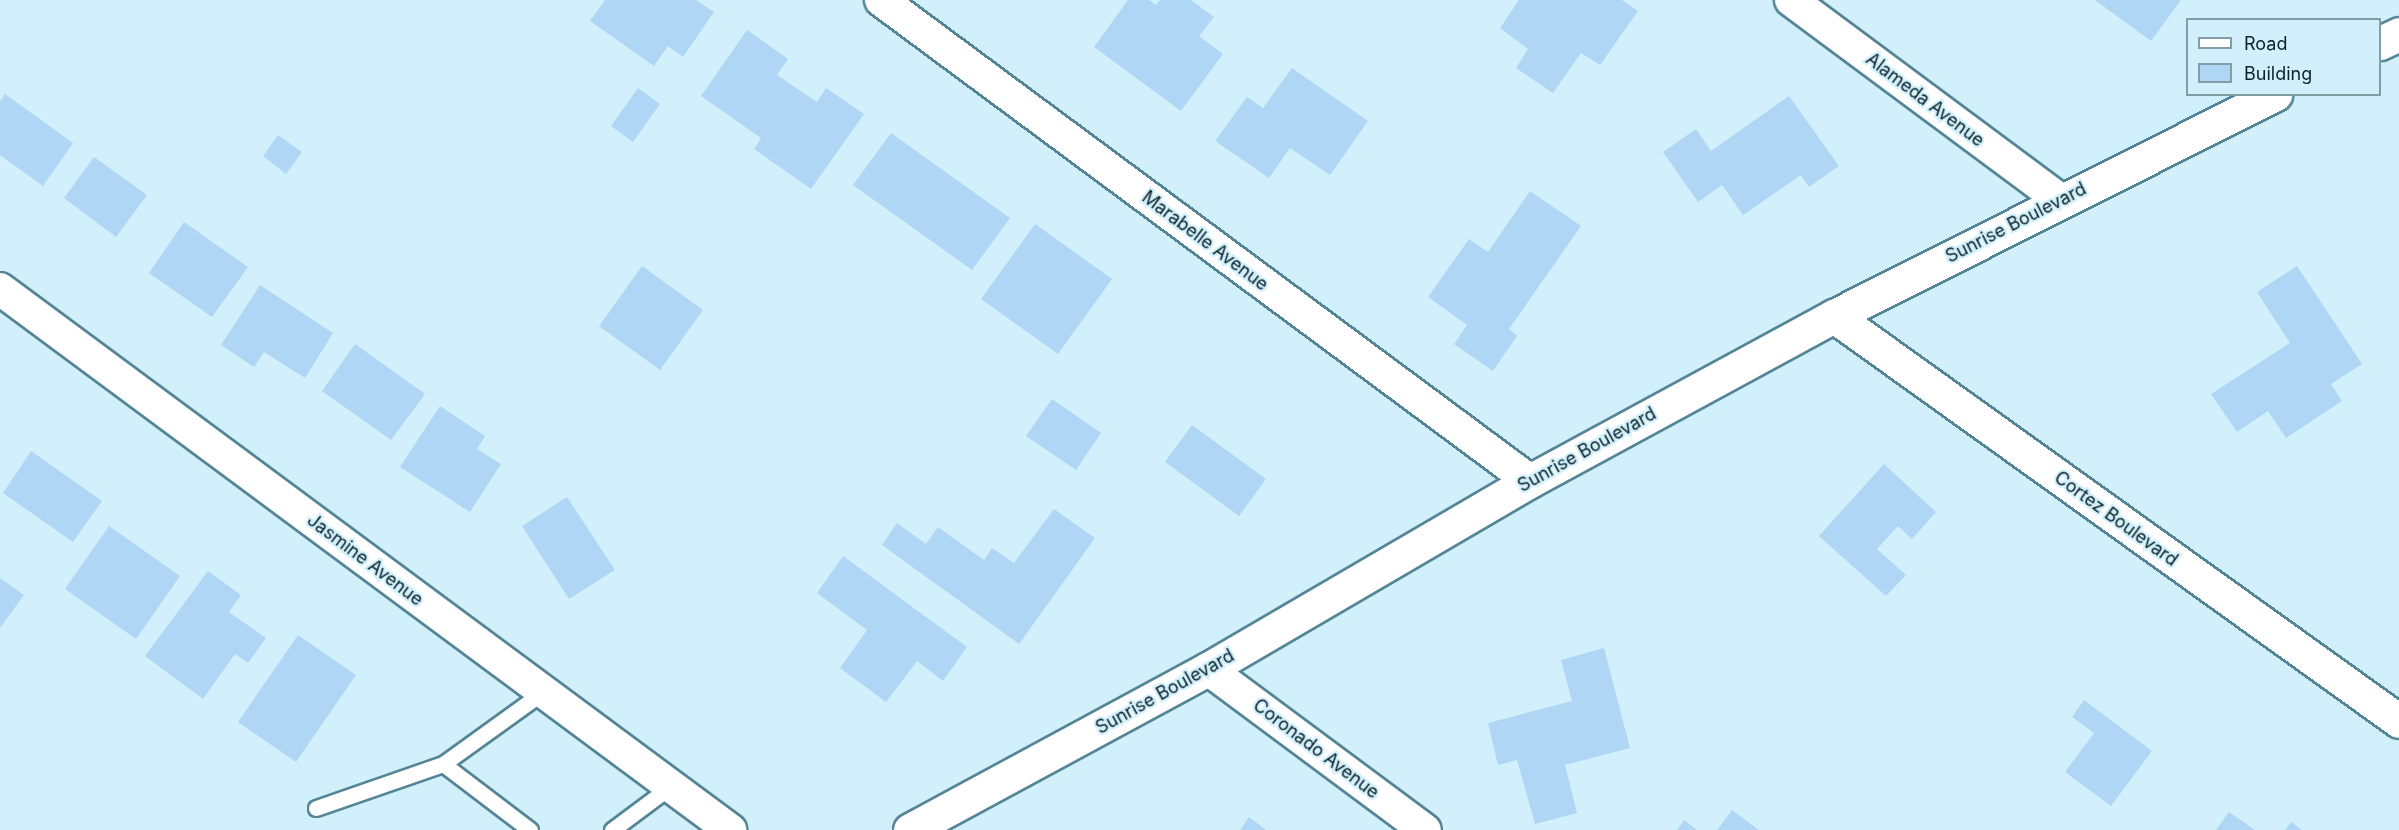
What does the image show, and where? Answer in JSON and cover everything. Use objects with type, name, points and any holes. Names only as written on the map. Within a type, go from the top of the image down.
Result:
[{"type":"street","name":"Marabelle Avenue","points":[[881,0],[1530,481]]},
{"type":"street","name":"Alameda Avenue","points":[[1791,0],[2060,201]]},
{"type":"street","points":[[2381,42],[2399,34]]},
{"type":"street","name":"Sunrise Boulevard","points":[[910,830],[1208,669],[1530,481],[1834,316],[2272,96]]},
{"type":"street","name":"Jasmine Avenue","points":[[0,290],[729,830]]},
{"type":"street","name":"Cortez Boulevard","points":[[1834,316],[2399,721]]},
{"type":"street","name":"Coronado Avenue","points":[[1208,669],[1425,830]]},
{"type":"lane","points":[[316,808],[443,764],[543,692]]},
{"type":"lane","points":[[443,764],[530,830]]},
{"type":"lane","points":[[612,830],[671,786]]},
{"type":"building","points":[[605,0],[696,0],[714,12],[683,57],[668,46],[654,66],[590,21]]},
{"type":"building","points":[[1128,0],[1149,0],[1156,5],[1160,0],[1191,0],[1214,17],[1199,36],[1223,54],[1181,111],[1094,47]]},
{"type":"building","points":[[1519,0],[1622,0],[1638,11],[1600,65],[1581,53],[1553,93],[1516,68],[1528,49],[1500,28]]},
{"type":"building","points":[[2095,0],[2181,0],[2151,41]]},
{"type":"building","points":[[747,30],[788,59],[777,75],[817,102],[826,88],[864,114],[811,189],[754,149],[761,138],[701,96]]},
{"type":"building","points":[[1292,68],[1368,121],[1330,175],[1290,148],[1269,178],[1215,141],[1247,97],[1263,108]]},
{"type":"building","points":[[638,88],[660,104],[633,142],[611,126]]},
{"type":"building","points":[[5,94],[73,143],[43,186],[0,155],[0,101]]},
{"type":"building","points":[[1789,96],[1839,166],[1809,187],[1801,175],[1743,215],[1722,185],[1698,202],[1663,152],[1696,129],[1711,151]]},
{"type":"building","points":[[891,133],[1010,218],[972,270],[853,185]]},
{"type":"building","points":[[278,135],[302,152],[286,174],[263,156]]},
{"type":"building","points":[[94,157],[147,195],[116,237],[64,198]]},
{"type":"building","points":[[1530,191],[1581,226],[1509,329],[1517,336],[1493,371],[1454,344],[1467,325],[1428,297],[1469,239],[1488,252]]},
{"type":"building","points":[[184,222],[248,267],[212,317],[149,273]]},
{"type":"building","points":[[1035,224],[1112,279],[1058,354],[981,299]]},
{"type":"building","points":[[642,266],[703,310],[660,370],[599,326]]},
{"type":"building","points":[[2297,266],[2362,364],[2331,384],[2342,401],[2286,438],[2268,411],[2237,432],[2211,394],[2290,343],[2257,292]]},
{"type":"building","points":[[260,285],[333,333],[305,378],[264,352],[254,367],[221,345]]},
{"type":"building","points":[[355,344],[425,394],[391,440],[322,391]]},
{"type":"building","points":[[1052,399],[1101,433],[1076,470],[1026,436]]},
{"type":"building","points":[[440,406],[485,436],[477,449],[501,464],[470,512],[400,467]]},
{"type":"building","points":[[1192,425],[1266,479],[1239,516],[1165,462]]},
{"type":"building","points":[[31,451],[102,501],[73,542],[3,493]]},
{"type":"building","points":[[1884,464],[1936,512],[1912,539],[1898,526],[1877,549],[1906,575],[1886,596],[1819,536]]},
{"type":"building","points":[[567,497],[615,570],[569,599],[522,526]]},
{"type":"building","points":[[1054,509],[1095,538],[1019,644],[882,545],[897,523],[926,544],[938,527],[984,560],[992,548],[1014,563]]},
{"type":"building","points":[[109,526],[180,576],[136,639],[65,589]]},
{"type":"building","points":[[843,556],[967,647],[943,681],[917,661],[886,702],[840,668],[867,630],[817,593]]},
{"type":"building","points":[[208,571],[241,595],[229,612],[266,638],[248,663],[235,654],[203,699],[145,656]]},
{"type":"building","points":[[0,578],[24,595],[0,628]]},
{"type":"building","points":[[298,635],[356,675],[296,762],[238,722]]},
{"type":"building","points":[[1604,648],[1630,748],[1565,765],[1577,813],[1535,824],[1517,760],[1498,765],[1488,723],[1572,701],[1561,660]]},
{"type":"building","points":[[2084,700],[2152,751],[2111,806],[2065,772],[2094,733],[2072,717]]},
{"type":"building","points":[[1732,810],[1759,830],[1717,830]]},
{"type":"building","points":[[2229,812],[2255,830],[2216,830]]},
{"type":"building","points":[[1249,817],[1266,830],[1240,830]]},
{"type":"building","points":[[1684,820],[1697,830],[1677,830]]},
{"type":"building","points":[[2291,822],[2302,830],[2285,830]]}]
